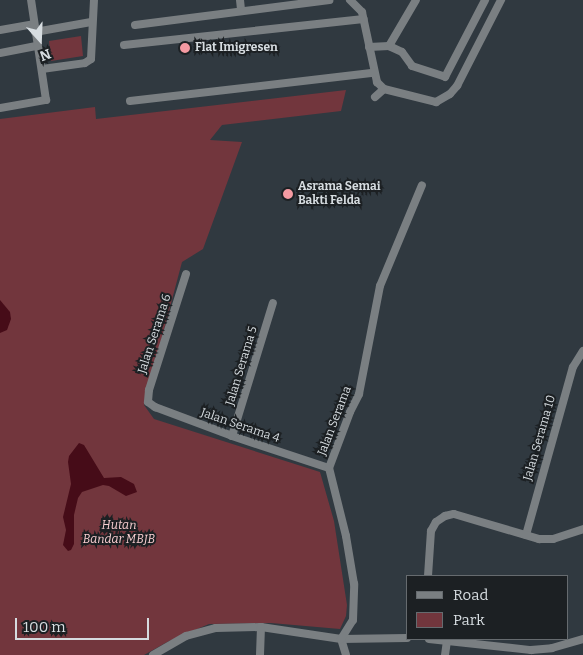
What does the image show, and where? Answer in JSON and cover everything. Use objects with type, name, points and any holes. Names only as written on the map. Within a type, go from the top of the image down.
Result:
[{"type":"street","points":[[0,108],[46,100],[31,0]]},
{"type":"street","points":[[42,69],[88,62],[92,56],[91,22],[94,0]]},
{"type":"street","points":[[240,0],[241,10]]},
{"type":"street","points":[[135,25],[329,0]]},
{"type":"street","points":[[350,0],[362,12],[372,47],[373,73],[376,82],[384,89],[432,102],[448,96],[456,86],[501,0]]},
{"type":"street","points":[[389,46],[416,0]]},
{"type":"street","points":[[372,47],[389,46],[402,52],[412,66],[445,77],[485,0]]},
{"type":"street","points":[[124,45],[364,19]]},
{"type":"street","points":[[0,30],[91,22]]},
{"type":"street","points":[[0,53],[37,46]]},
{"type":"street","points":[[130,101],[373,73]]},
{"type":"street","points":[[375,98],[384,89]]},
{"type":"street","name":"Jalan Serama","points":[[341,639],[353,620],[354,584],[346,536],[329,468],[350,412],[359,394],[380,286],[422,184]]},
{"type":"street","name":"Jalan Serama 6","points":[[147,401],[186,274]]},
{"type":"street","name":"Jalan Serama 5","points":[[232,436],[273,303]]},
{"type":"street","name":"Jalan Serama 10","points":[[526,535],[573,367],[583,350]]},
{"type":"street","name":"Jalan Serama 4","points":[[147,401],[155,408],[329,468]]},
{"type":"street","points":[[428,575],[431,531],[436,522],[445,516],[454,514],[539,539],[553,539],[583,529]]},
{"type":"street","points":[[260,655],[261,627]]},
{"type":"street","points":[[153,655],[186,636],[216,628],[261,627],[341,639],[406,638]]},
{"type":"street","points":[[341,639],[346,655]]},
{"type":"street","points":[[438,640],[531,650],[552,648],[583,639]]},
{"type":"street","points":[[445,655],[447,641]]},
{"type":"green space","points":[[81,36],[83,56],[51,61],[49,41]]},
{"type":"green space","name":"Hutan Bandar MBJB","points":[[346,90],[341,111],[222,125],[210,140],[242,142],[203,249],[182,262],[144,405],[154,419],[320,472],[334,521],[347,605],[346,616],[340,629],[271,623],[209,624],[169,641],[144,655],[0,655],[0,119],[95,107],[96,119]]},
{"type":"shaded area","points":[[0,300],[10,312],[11,319],[7,330],[0,333]]},
{"type":"shaded area","points":[[79,443],[84,445],[104,478],[121,477],[134,484],[137,492],[126,496],[109,486],[103,485],[82,492],[78,498],[74,515],[74,544],[71,550],[68,551],[63,545],[66,530],[63,517],[71,484],[68,462],[69,456]]},
{"type":"place","name":"Flat Imigresen","points":[[185,48]]},
{"type":"place","name":"Asrama Semai Bakti Felda","points":[[288,194]]}]
